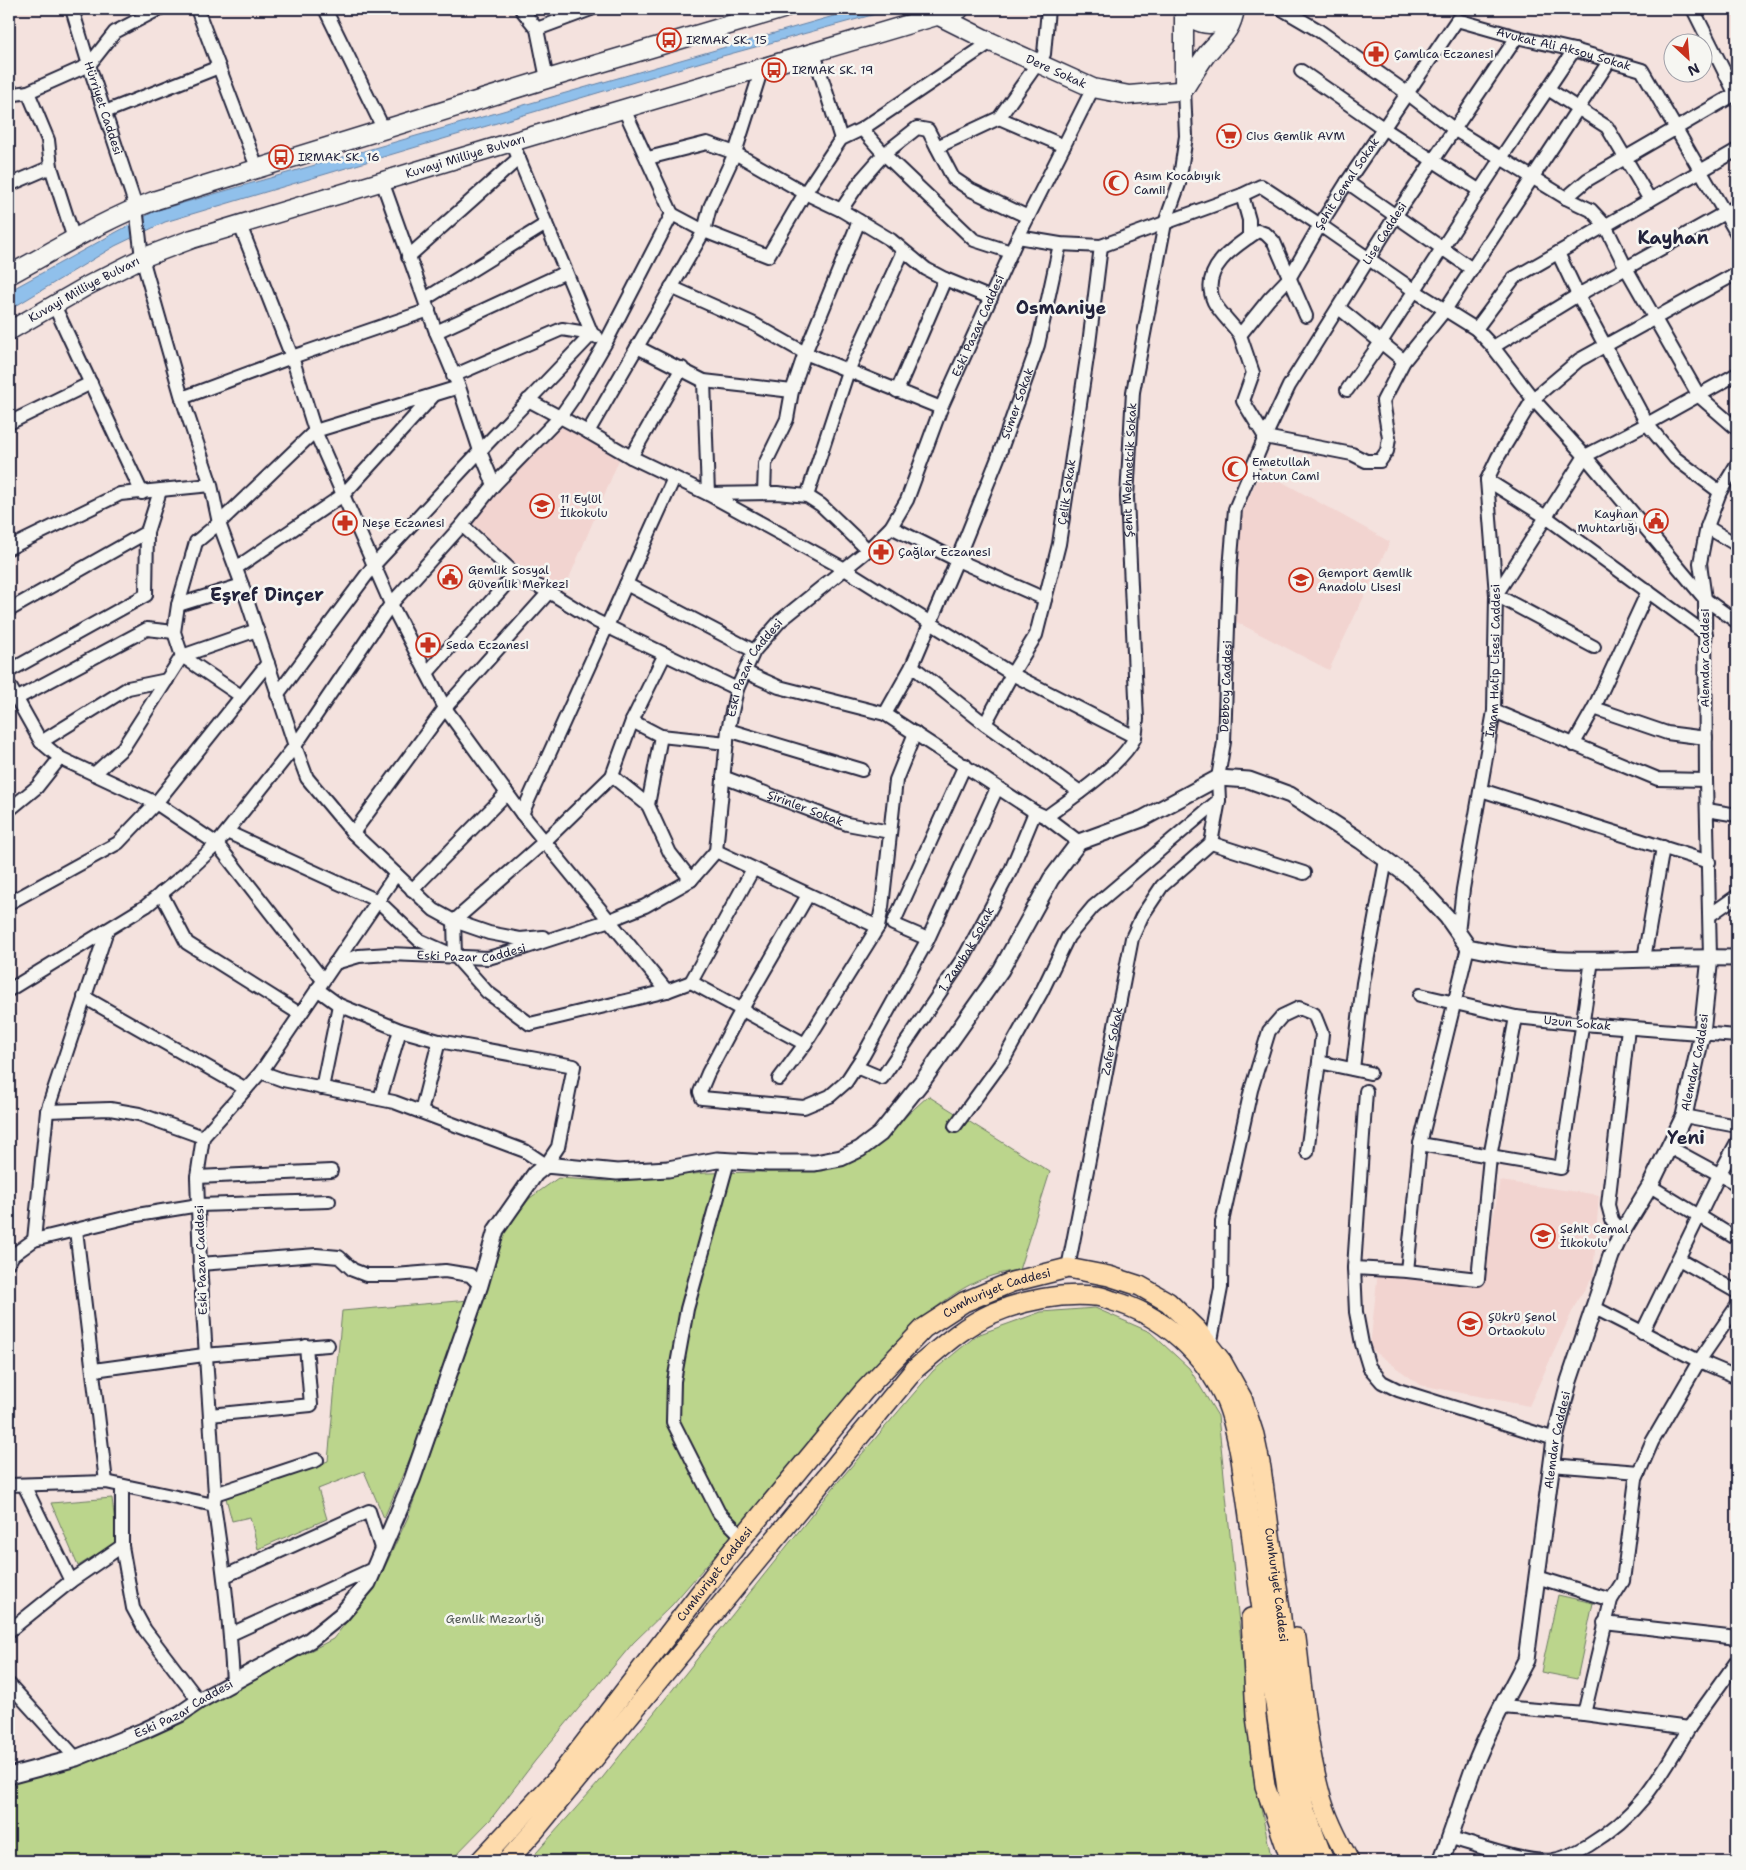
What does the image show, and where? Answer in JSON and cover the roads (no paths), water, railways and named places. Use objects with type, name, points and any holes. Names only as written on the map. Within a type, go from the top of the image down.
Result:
[{"type":"main road","points":[[9,275],[74,239],[136,208],[547,79],[738,15],[783,9]]},
{"type":"main road","name":"Kuvayi Milliye Bulvarı","points":[[9,331],[87,286],[142,258],[192,239],[382,181],[516,150],[624,109],[814,53],[936,12],[960,9]]},
{"type":"main road","points":[[1184,10],[1190,18],[1199,23],[1214,24],[1223,21],[1235,9]]},
{"type":"main road","points":[[1184,89],[1207,54],[1226,35],[1233,23],[1235,9]]},
{"type":"main road","points":[[1184,10],[1184,89]]},
{"type":"main road","name":"Dere Sokak","points":[[936,12],[991,42],[1093,88],[1129,95],[1184,89]]},
{"type":"main road","name":"Cumhuriyet Caddesi","points":[[480,1861],[556,1779],[743,1537],[864,1392],[924,1328],[964,1302],[1012,1282],[1068,1268],[1109,1276],[1140,1286],[1168,1302],[1196,1329],[1210,1346],[1222,1362],[1242,1398],[1254,1435],[1267,1511],[1304,1808],[1324,1861]]},
{"type":"main road","name":"Cumhuriyet Caddesi","points":[[506,1861],[536,1829],[915,1369],[964,1328],[991,1314],[1018,1304],[1054,1297],[1096,1296],[1134,1308],[1157,1320],[1178,1336],[1208,1369],[1226,1401],[1235,1428],[1291,1818],[1307,1861]]},
{"type":"main road","points":[[1267,1511],[1294,1625],[1309,1735],[1319,1790],[1327,1815],[1349,1861]]},
{"type":"main road","points":[[1248,1515],[1256,1716],[1265,1786],[1291,1861]]},
{"type":"street","name":"Hürriyet Caddesi","points":[[72,9],[136,208],[142,258],[182,398],[211,485],[219,523],[242,585],[307,778],[353,833],[434,910],[454,922],[489,933],[520,939],[562,935]]},
{"type":"street","points":[[9,96],[28,92],[89,65],[115,32],[159,9]]},
{"type":"street","points":[[197,9],[258,170]]},
{"type":"street","points":[[326,9],[384,130]]},
{"type":"street","points":[[521,9],[537,30],[547,79]]},
{"type":"street","points":[[537,30],[591,9]]},
{"type":"street","points":[[937,147],[999,118],[1044,54],[1048,9]]},
{"type":"street","points":[[1282,9],[1318,30],[1407,93],[1454,130],[1566,198],[1591,210],[1605,224],[1626,268],[1699,396],[1737,429]]},
{"type":"street","points":[[1566,198],[1587,180],[1737,94],[1693,9]]},
{"type":"street","name":"Şehit Cemal Sokak","points":[[1240,335],[1269,299],[1290,277],[1320,224],[1457,20]]},
{"type":"street","name":"Avukat Ali Aksoy Sokak","points":[[1457,20],[1517,37],[1574,50],[1642,70],[1676,128]]},
{"type":"street","name":"Lise Caddesi","points":[[1265,437],[1289,386],[1339,308],[1367,259],[1517,37]]},
{"type":"street","points":[[624,109],[672,214],[704,230],[768,256],[805,193],[841,139],[862,129],[991,42]]},
{"type":"street","points":[[1347,390],[1381,342],[1574,50]]},
{"type":"street","points":[[814,53],[841,139]]},
{"type":"street","points":[[1306,316],[1274,242],[1266,234],[1258,230],[1229,251],[1212,274],[1209,284],[1214,302],[1240,335],[1253,373],[1242,401],[1265,437],[1352,454],[1366,461],[1380,461],[1387,451],[1389,438],[1383,401],[1404,361],[1445,310],[1610,60]]},
{"type":"street","points":[[105,112],[219,67]]},
{"type":"street","points":[[588,432],[704,230],[710,207],[735,153],[762,68]]},
{"type":"street","points":[[1301,71],[1432,161],[1480,191]]},
{"type":"street","name":"Eski Pazar Caddesi","points":[[335,963],[359,956],[488,958],[610,920],[645,906],[691,880],[716,851],[728,730],[737,689],[754,651],[780,621],[843,568],[868,550],[891,527],[907,500],[941,408],[1011,252],[1093,88]]},
{"type":"street","name":"Şehit Mehmetcik Sokak","points":[[1135,737],[1137,719],[1127,497],[1133,392],[1165,223],[1179,184],[1186,136],[1184,89]]},
{"type":"street","points":[[1548,89],[1579,107],[1607,127],[1650,200]]},
{"type":"street","points":[[28,92],[48,140],[51,167],[74,239]]},
{"type":"street","points":[[999,118],[1064,146]]},
{"type":"street","points":[[841,210],[862,179],[884,154],[917,128],[928,130],[953,178],[971,190],[1028,217]]},
{"type":"street","points":[[1676,128],[1737,234]]},
{"type":"street","points":[[862,129],[884,154],[974,240],[1011,252]]},
{"type":"street","points":[[648,158],[707,143],[735,153],[805,193],[841,210],[891,240],[926,269],[944,279],[991,298]]},
{"type":"street","points":[[408,257],[516,150],[592,334]]},
{"type":"street","points":[[1476,329],[1514,278],[1605,224],[1737,150]]},
{"type":"street","points":[[9,184],[51,167]]},
{"type":"street","points":[[382,181],[408,257],[494,484]]},
{"type":"street","points":[[1348,182],[1472,269]]},
{"type":"street","points":[[1018,237],[1060,244],[1101,246],[1242,195],[1261,186],[1320,224],[1367,259],[1415,291],[1476,329],[1493,347],[1533,399],[1585,456],[1705,599],[1737,622]]},
{"type":"street","points":[[1242,195],[1249,220],[1249,237]]},
{"type":"street","points":[[1493,347],[1578,295],[1737,206]]},
{"type":"street","points":[[9,990],[146,906],[185,874],[217,844],[295,746],[391,604],[462,525],[494,484],[560,417],[606,342],[672,214]]},
{"type":"street","points":[[764,493],[765,464],[788,419],[792,391],[805,353],[859,221]]},
{"type":"street","points":[[182,398],[427,304],[546,224]]},
{"type":"street","points":[[240,225],[292,357],[315,431],[391,604],[445,708],[522,814],[667,991]]},
{"type":"street","name":"Sümer Sokak","points":[[885,714],[912,666],[998,458],[1038,346],[1060,244]]},
{"type":"street","name":"Çelik Sokak","points":[[985,724],[1036,635],[1059,544],[1089,344],[1101,246]]},
{"type":"street","points":[[807,496],[848,371],[903,251]]},
{"type":"street","points":[[1558,252],[1578,295],[1647,424],[1675,458],[1720,492]]},
{"type":"street","points":[[436,332],[566,272]]},
{"type":"street","points":[[1706,634],[1546,517],[1487,480],[1498,457],[1533,399],[1579,360],[1737,273]]},
{"type":"street","points":[[897,391],[944,279]]},
{"type":"street","points":[[671,287],[752,323],[805,353],[941,408]]},
{"type":"street","points":[[54,305],[142,493]]},
{"type":"street","points":[[1339,308],[1404,361]]},
{"type":"street","points":[[242,696],[182,656],[174,632],[178,605],[196,542],[219,523],[315,431],[434,394],[456,381],[562,329],[592,334],[606,342]]},
{"type":"street","points":[[278,695],[374,565],[592,334]]},
{"type":"street","points":[[637,347],[682,368],[704,381],[792,391]]},
{"type":"street","points":[[631,457],[682,368]]},
{"type":"street","points":[[1594,647],[1496,595],[1585,456],[1737,374]]},
{"type":"street","points":[[704,381],[708,494]]},
{"type":"street","points":[[9,423],[91,383]]},
{"type":"street","points":[[236,568],[343,495],[434,394]]},
{"type":"street","points":[[528,400],[631,457],[708,494],[843,568],[1012,674],[1135,737],[1123,755],[1080,792],[1040,815]]},
{"type":"street","name":"Debboy Caddesi","points":[[1211,843],[1219,800],[1218,778],[1224,742],[1230,569],[1235,509],[1265,437]]},
{"type":"street","name":"Alemdar Caddesi","points":[[1441,1861],[1476,1763],[1526,1660],[1551,1465],[1568,1381],[1593,1307],[1622,1232],[1650,1186],[1684,1116],[1702,1033],[1710,957],[1710,916],[1706,780],[1706,634],[1705,599],[1700,563],[1707,527],[1720,492],[1737,464]]},
{"type":"street","points":[[522,814],[674,478]]},
{"type":"street","name":"İmam Hatip Lisesi Caddesi","points":[[1458,934],[1463,889],[1494,711],[1496,595],[1487,480]]},
{"type":"street","points":[[9,548],[120,494],[211,485]]},
{"type":"street","points":[[9,671],[146,595],[147,532],[160,491]]},
{"type":"street","points":[[708,494],[764,493],[807,496],[821,505],[868,550]]},
{"type":"street","points":[[462,525],[515,574],[606,626],[737,689]]},
{"type":"street","points":[[891,527],[957,560],[1045,599]]},
{"type":"street","points":[[1707,527],[1737,545]]},
{"type":"street","points":[[9,610],[147,532]]},
{"type":"street","points":[[427,673],[515,574]]},
{"type":"street","points":[[626,584],[754,651]]},
{"type":"street","points":[[178,605],[242,585]]},
{"type":"street","points":[[353,833],[445,708],[549,592]]},
{"type":"street","points":[[1573,745],[1594,708],[1648,592]]},
{"type":"street","points":[[16,699],[147,629],[174,632]]},
{"type":"street","points":[[94,774],[123,748],[182,656],[257,630]]},
{"type":"street","points":[[455,956],[454,922],[545,841],[612,776],[632,721],[664,654]]},
{"type":"street","points":[[9,903],[118,843],[156,803],[268,663]]},
{"type":"street","points":[[912,666],[985,724],[1080,792]]},
{"type":"street","points":[[745,672],[779,687],[885,714],[1079,842]]},
{"type":"street","points":[[41,742],[128,688],[167,680]]},
{"type":"street","points":[[9,685],[41,742],[60,758],[156,803],[217,844],[320,984],[340,1005],[400,1030],[439,1041],[574,1066],[558,1147],[546,1165],[535,1174],[496,1230],[480,1285],[412,1480],[368,1584],[341,1615],[310,1640],[233,1682]]},
{"type":"street","points":[[1594,708],[1667,734],[1706,738]]},
{"type":"street","points":[[1494,711],[1658,779],[1706,780]]},
{"type":"street","points":[[632,721],[661,736],[727,743]]},
{"type":"street","points":[[728,730],[862,770]]},
{"type":"street","points":[[779,1080],[806,1044],[878,928],[896,780],[915,733]]},
{"type":"street","points":[[648,805],[661,736]]},
{"type":"street","points":[[9,810],[37,787],[60,758]]},
{"type":"street","points":[[928,939],[894,924],[965,765]]},
{"type":"street","points":[[612,776],[648,805],[670,853],[691,880]]},
{"type":"street","name":"Şirinler Sokak","points":[[723,776],[847,824],[890,832]]},
{"type":"street","points":[[261,1072],[283,1080],[380,1099],[421,1112],[525,1151],[546,1165],[617,1172],[668,1169],[717,1160],[815,1163],[841,1158],[860,1149],[880,1134],[924,1079],[1001,970],[1051,879],[1079,842],[1142,818],[1218,778],[1250,780],[1290,795],[1360,841],[1412,879],[1446,917],[1468,948],[1512,956],[1566,960],[1737,958]]},
{"type":"street","points":[[808,895],[708,1073],[700,1092],[702,1098],[804,1107],[830,1096],[846,1082],[928,939],[997,788]]},
{"type":"street","points":[[1481,790],[1709,862]]},
{"type":"street","points":[[412,890],[507,793]]},
{"type":"street","points":[[955,1126],[1004,1059],[1042,991],[1068,936],[1093,907],[1219,800]]},
{"type":"street","points":[[1707,810],[1737,815]]},
{"type":"street","name":"1. Zambak Sokak","points":[[856,1066],[882,1078],[966,954],[1040,815]]},
{"type":"street","points":[[227,832],[378,901],[419,940],[455,956],[487,992],[530,1024],[667,991],[691,982],[753,869]]},
{"type":"street","points":[[1211,843],[1304,873]]},
{"type":"street","name":"Zafer Sokak","points":[[1068,1268],[1132,938],[1142,916],[1162,886],[1211,843]]},
{"type":"street","points":[[1644,959],[1663,847]]},
{"type":"street","points":[[716,851],[878,928]]},
{"type":"street","points":[[1353,1069],[1363,983],[1386,860]]},
{"type":"street","points":[[47,1111],[110,1109],[139,1114],[203,1137],[261,1072],[396,874]]},
{"type":"street","points":[[161,893],[187,943],[300,1014]]},
{"type":"street","points":[[1710,916],[1737,896]]},
{"type":"street","points":[[34,1240],[47,1111],[107,930]]},
{"type":"street","points":[[1407,1271],[1420,1144],[1468,948]]},
{"type":"street","points":[[1420,1144],[1561,1168],[1592,960]]},
{"type":"street","points":[[691,982],[806,1044]]},
{"type":"street","name":"Uzun Sokak","points":[[1420,995],[1516,1017],[1737,1036]]},
{"type":"street","points":[[84,997],[246,1089]]},
{"type":"street","points":[[322,1088],[340,1005]]},
{"type":"street","points":[[1210,1346],[1221,1288],[1222,1222],[1251,1090],[1269,1031],[1282,1016],[1299,1008],[1314,1014],[1322,1034],[1308,1152]]},
{"type":"street","points":[[1354,1268],[1407,1271],[1478,1279],[1490,1157],[1516,1017]]},
{"type":"street","points":[[1622,1232],[1612,1220],[1608,1205],[1628,1028]]},
{"type":"street","points":[[380,1099],[400,1030]]},
{"type":"street","points":[[421,1112],[439,1041]]},
{"type":"street","points":[[1319,1062],[1370,1073]]},
{"type":"street","points":[[1366,1091],[1354,1268],[1356,1312],[1362,1344],[1369,1367],[1382,1382],[1398,1390],[1555,1439]]},
{"type":"street","points":[[1684,1116],[1737,1126]]},
{"type":"street","name":"Eski Pazar Caddesi","points":[[9,1776],[76,1758],[143,1731],[180,1714],[200,1700],[233,1682],[231,1634],[215,1500],[204,1355],[197,1177],[203,1137]]},
{"type":"street","points":[[1642,1333],[1737,1142]]},
{"type":"street","points":[[1669,1147],[1737,1184]]},
{"type":"street","points":[[728,1161],[688,1309],[674,1381],[673,1422],[719,1513],[743,1537]]},
{"type":"street","points":[[197,1177],[331,1171]]},
{"type":"street","points":[[1650,1186],[1737,1239]]},
{"type":"street","points":[[9,1262],[13,1255],[34,1240],[138,1215],[199,1205],[329,1201]]},
{"type":"street","points":[[76,1230],[106,1482]]},
{"type":"street","points":[[200,1264],[316,1255],[339,1257],[353,1270],[366,1275],[395,1275],[445,1270],[470,1275],[480,1285]]},
{"type":"street","points":[[1679,1259],[1737,1292]]},
{"type":"street","points":[[1584,1714],[1604,1623],[1611,1600],[1623,1581],[1636,1479],[1652,1442],[1699,1361],[1737,1306]]},
{"type":"street","points":[[1593,1307],[1699,1361],[1737,1377]]},
{"type":"street","points":[[94,1370],[204,1355],[328,1344]]},
{"type":"street","points":[[210,1415],[311,1405],[306,1346]]},
{"type":"street","points":[[9,1485],[106,1482],[215,1500],[317,1460]]},
{"type":"street","points":[[1551,1465],[1639,1472]]},
{"type":"street","points":[[24,1485],[71,1581]]},
{"type":"street","points":[[122,1486],[122,1546],[130,1601],[145,1630],[200,1700]]},
{"type":"street","points":[[225,1576],[369,1511],[382,1551]]},
{"type":"street","points":[[9,1631],[71,1581],[122,1546]]},
{"type":"street","points":[[231,1634],[375,1568]]},
{"type":"street","points":[[1537,1577],[1611,1600]]},
{"type":"street","points":[[1604,1623],[1737,1638]]},
{"type":"street","points":[[1450,1838],[1526,1859],[1554,1860],[1583,1848],[1604,1836],[1629,1815],[1646,1797],[1689,1728],[1737,1661]]},
{"type":"street","points":[[9,1684],[76,1758]]},
{"type":"street","points":[[1502,1707],[1584,1714],[1689,1728]]},
{"type":"water","points":[[858,9],[894,9],[708,60],[165,222],[115,246],[9,310],[9,291],[155,211]]},
{"type":"place","name":"IRMAK SK. 15","points":[[669,40]]},
{"type":"place","name":"Çamlıca Eczanesi","points":[[1376,54]]},
{"type":"place","name":"IRMAK SK. 19","points":[[774,70]]},
{"type":"place","name":"Cius Gemlik AVM","points":[[1229,136]]},
{"type":"place","name":"IRMAK SK. 16","points":[[281,157]]},
{"type":"place","name":"Asım Kocabıyık Camii","points":[[1116,183]]},
{"type":"place","name":"Emetullah Hatun Cami","points":[[1235,469]]},
{"type":"place","name":"11 Eylül İlkokulu","points":[[542,506]]},
{"type":"place","name":"Kayhan Muhtarlığı","points":[[1656,521]]},
{"type":"place","name":"Neşe Eczanesi","points":[[345,523]]},
{"type":"place","name":"Çağlar Eczanesi","points":[[881,552]]},
{"type":"place","name":"Gemlik Sosyal Güvenlik Merkezi","points":[[450,577]]},
{"type":"place","name":"Gemport Gemlik Anadolu Lisesi","points":[[1301,580]]},
{"type":"place","name":"Seda Eczanesi","points":[[428,645]]},
{"type":"place","name":"Şehit Cemal İlkokulu","points":[[1543,1236]]},
{"type":"place","name":"Şükrü Şenol Ortaokulu","points":[[1470,1324]]},
{"type":"district","name":"Kayhan","points":[[1673,238]]},
{"type":"district","name":"Osmaniye","points":[[1061,308]]},
{"type":"district","name":"Eşref Dinçer","points":[[267,595]]},
{"type":"district","name":"Yeni","points":[[1686,1138]]},
{"type":"park label","name":"Gemlik Mezarlığı","points":[[495,1619]]}]
